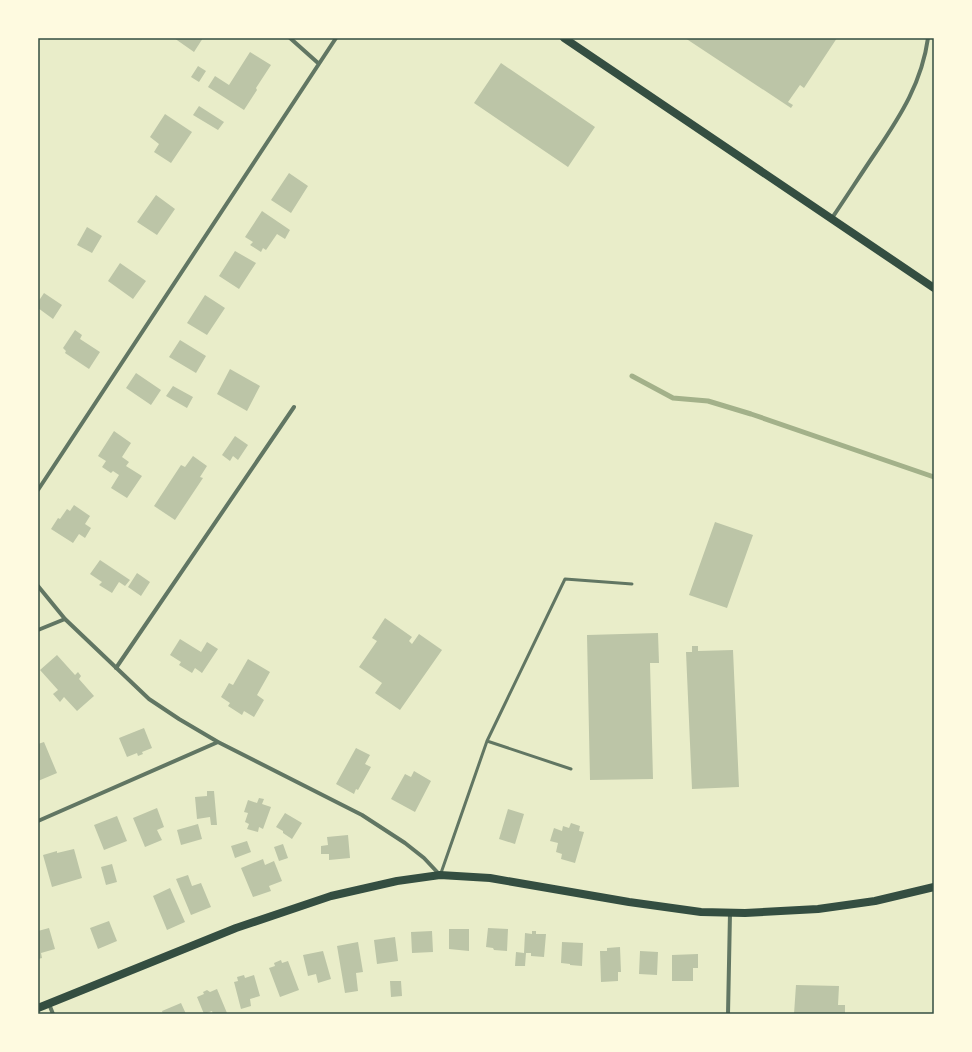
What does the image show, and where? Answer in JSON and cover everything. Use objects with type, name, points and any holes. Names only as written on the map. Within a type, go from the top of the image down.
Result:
[{"type":"main road","points":[[564,38],[934,288]]},
{"type":"main road","points":[[38,1008],[236,928],[331,896],[397,881],[440,875],[490,878],[676,909],[730,913],[818,909],[875,901],[934,887]]},
{"type":"street","points":[[290,38],[318,63]]},
{"type":"street","points":[[38,490],[318,63],[336,38]]},
{"type":"street","points":[[832,218],[901,115],[918,80],[927,50],[928,38]]},
{"type":"street","points":[[116,668],[294,406]]},
{"type":"street","points":[[38,586],[65,619],[149,699],[218,742],[362,815],[406,843],[424,858],[440,875]]},
{"type":"street","points":[[38,630],[65,619]]},
{"type":"street","points":[[38,821],[218,742]]},
{"type":"street","points":[[728,1014],[730,913]]},
{"type":"street","points":[[49,1003],[53,1014]]},
{"type":"lane","points":[[440,875],[487,741],[565,579],[632,584]]},
{"type":"lane","points":[[487,741],[571,769]]},
{"type":"building","points":[[174,38],[203,38],[194,52]]},
{"type":"building","points":[[685,38],[837,38],[804,88],[800,85],[788,102],[793,105],[791,108]]},
{"type":"building","points":[[250,52],[271,65],[244,110],[208,87],[215,76],[229,85]]},
{"type":"building","points":[[501,63],[595,127],[568,167],[474,103]]},
{"type":"building","points":[[198,66],[206,71],[199,82],[191,77]]},
{"type":"building","points":[[199,106],[224,122],[218,130],[193,115]]},
{"type":"building","points":[[165,114],[192,132],[171,163],[154,152],[159,144],[150,137]]},
{"type":"building","points":[[289,173],[308,186],[291,213],[271,200]]},
{"type":"building","points":[[156,195],[175,209],[157,235],[137,222]]},
{"type":"building","points":[[262,211],[290,230],[285,239],[277,234],[266,250],[263,248],[261,252],[250,245],[253,242],[245,237]]},
{"type":"building","points":[[87,227],[102,236],[92,253],[77,245]]},
{"type":"building","points":[[235,251],[256,263],[239,289],[219,276]]},
{"type":"building","points":[[120,263],[146,281],[133,299],[108,281]]},
{"type":"building","points":[[44,293],[62,305],[53,319],[38,308],[38,302]]},
{"type":"building","points":[[205,295],[225,308],[207,335],[187,323]]},
{"type":"building","points":[[75,330],[82,335],[80,339],[100,352],[89,369],[65,353],[66,351],[63,348]]},
{"type":"building","points":[[180,340],[206,356],[196,373],[169,357]]},
{"type":"building","points":[[230,369],[260,386],[247,411],[217,394]]},
{"type":"building","points":[[136,373],[161,390],[151,405],[126,388]]},
{"type":"building","points":[[173,386],[193,397],[187,408],[166,396]]},
{"type":"building","points":[[114,431],[131,443],[122,457],[129,462],[126,466],[142,476],[127,498],[111,488],[119,475],[113,471],[111,473],[102,467],[106,461],[98,456]]},
{"type":"building","points":[[235,436],[248,445],[238,460],[233,456],[230,461],[222,455]]},
{"type":"building","points":[[193,456],[207,466],[200,477],[203,478],[175,520],[154,506],[181,465],[185,467]]},
{"type":"building","points":[[74,505],[90,516],[85,524],[91,528],[85,538],[79,534],[73,543],[51,529],[58,518],[60,519],[67,509],[70,511]]},
{"type":"building","points":[[715,522],[753,535],[727,608],[689,595]]},
{"type":"building","points":[[100,560],[130,580],[125,586],[119,582],[112,593],[99,585],[102,582],[90,574]]},
{"type":"building","points":[[137,573],[150,582],[141,596],[128,587]]},
{"type":"building","points":[[385,618],[412,637],[409,641],[412,644],[419,634],[442,650],[400,710],[375,693],[382,683],[359,667],[377,641],[372,638]]},
{"type":"building","points":[[658,633],[659,663],[650,663],[653,779],[590,780],[587,635]]},
{"type":"building","points":[[180,639],[201,652],[207,642],[218,649],[202,673],[195,668],[192,673],[179,665],[181,662],[170,655]]},
{"type":"building","points":[[692,646],[698,646],[698,651],[733,650],[739,787],[692,789],[686,652],[692,652]]},
{"type":"building","points":[[57,655],[75,675],[78,672],[81,676],[79,679],[94,696],[77,711],[64,697],[60,702],[53,694],[58,690],[40,670]]},
{"type":"building","points":[[248,659],[270,672],[257,695],[264,700],[254,717],[244,711],[242,715],[228,706],[230,703],[221,697],[229,683],[233,685]]},
{"type":"building","points":[[144,728],[152,748],[142,752],[143,754],[138,756],[137,753],[127,757],[119,738]]},
{"type":"building","points":[[44,742],[57,773],[38,781],[38,744]]},
{"type":"building","points":[[356,748],[370,755],[365,764],[371,767],[358,790],[356,789],[354,794],[336,784]]},
{"type":"building","points":[[414,771],[431,781],[415,812],[391,799],[405,774],[411,777]]},
{"type":"building","points":[[207,791],[214,791],[217,825],[211,825],[210,817],[197,819],[195,797],[207,796]]},
{"type":"building","points":[[259,798],[264,799],[262,804],[271,807],[263,829],[259,827],[258,832],[247,829],[249,824],[245,822],[248,813],[244,812],[248,800],[257,803]]},
{"type":"building","points":[[157,808],[164,827],[157,830],[162,840],[145,847],[133,818]]},
{"type":"building","points":[[508,809],[524,814],[515,844],[499,839]]},
{"type":"building","points":[[285,813],[302,823],[292,839],[276,827]]},
{"type":"building","points":[[117,816],[127,841],[104,850],[94,825]]},
{"type":"building","points":[[571,823],[580,826],[579,831],[584,832],[575,863],[561,859],[562,854],[556,852],[558,843],[550,841],[554,828],[562,831],[563,826],[569,828]]},
{"type":"building","points":[[198,824],[202,839],[181,845],[177,830]]},
{"type":"building","points":[[348,835],[350,858],[329,860],[329,854],[321,854],[321,846],[328,845],[327,837]]},
{"type":"building","points":[[247,841],[251,852],[235,858],[231,846]]},
{"type":"building","points":[[283,844],[288,858],[279,861],[274,847]]},
{"type":"building","points":[[74,849],[82,878],[52,887],[43,855],[57,851],[57,853]]},
{"type":"building","points":[[263,859],[265,865],[274,861],[282,881],[269,886],[271,891],[253,897],[241,868]]},
{"type":"building","points":[[112,864],[117,882],[106,885],[101,867]]},
{"type":"building","points":[[188,875],[192,886],[201,883],[211,907],[191,915],[176,879]]},
{"type":"building","points":[[170,888],[185,922],[167,930],[153,896]]},
{"type":"building","points":[[109,921],[117,941],[98,949],[90,928]]},
{"type":"building","points":[[49,928],[55,949],[41,953],[42,958],[38,959],[38,931]]},
{"type":"building","points":[[488,928],[508,929],[507,951],[494,950],[493,948],[486,947]]},
{"type":"building","points":[[449,929],[469,929],[469,951],[449,949]]},
{"type":"building","points":[[432,931],[433,952],[412,953],[411,932]]},
{"type":"building","points":[[532,931],[536,931],[536,934],[546,934],[544,957],[531,956],[531,953],[526,953],[525,966],[515,966],[516,952],[524,953],[525,933],[532,934]]},
{"type":"building","points":[[395,937],[398,961],[377,964],[374,940]]},
{"type":"building","points":[[358,942],[363,972],[356,973],[358,991],[345,993],[337,946]]},
{"type":"building","points":[[562,942],[583,943],[582,966],[561,963]]},
{"type":"building","points":[[620,947],[621,972],[618,972],[618,981],[601,982],[600,951],[607,951],[607,948]]},
{"type":"building","points":[[323,951],[331,979],[318,983],[316,974],[308,976],[303,955]]},
{"type":"building","points":[[640,951],[658,952],[657,975],[639,974]]},
{"type":"building","points":[[698,954],[698,968],[693,968],[693,981],[672,981],[672,955]]},
{"type":"building","points":[[281,960],[282,963],[288,961],[299,990],[280,997],[269,968],[275,966],[274,963]]},
{"type":"building","points":[[244,975],[245,978],[254,975],[260,996],[250,999],[251,1006],[241,1009],[234,982],[238,981],[237,977]]},
{"type":"building","points":[[390,981],[401,981],[402,996],[391,997]]},
{"type":"building","points":[[796,985],[839,986],[838,1005],[845,1005],[845,1014],[794,1014]]},
{"type":"building","points":[[217,989],[227,1013],[213,1014],[212,1011],[204,1014],[197,997],[204,994],[203,992],[207,990],[210,992]]},
{"type":"building","points":[[181,1003],[186,1014],[163,1014],[162,1011]]},
{"type":"waterway","points":[[632,376],[673,398],[708,401],[751,414],[934,477]]}]
